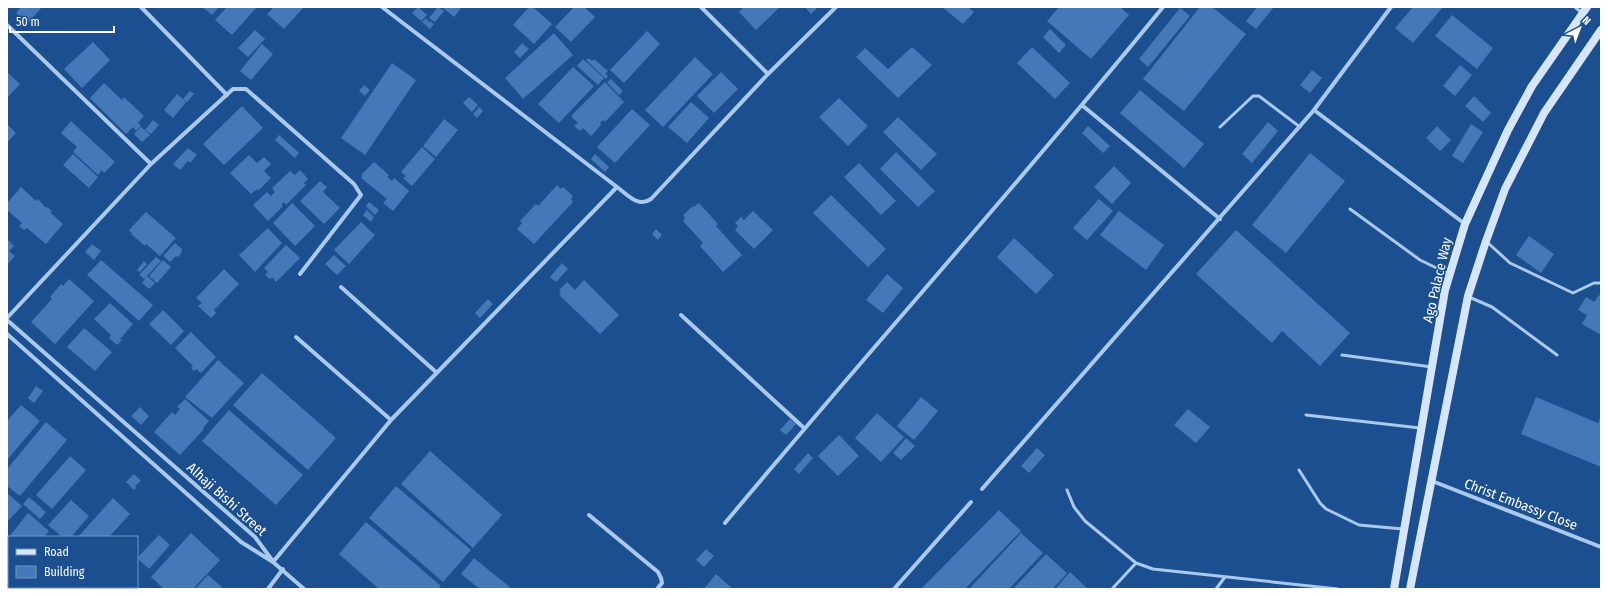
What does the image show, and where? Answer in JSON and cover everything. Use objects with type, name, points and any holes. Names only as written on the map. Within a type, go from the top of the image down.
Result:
[{"type":"main road","name":"Ago Palace Way","points":[[1394,589],[1445,290],[1465,224],[1487,173],[1532,86],[1585,10]]},
{"type":"main road","points":[[1410,589],[1468,296],[1486,241],[1505,189],[1544,113],[1601,30]]},
{"type":"street","points":[[141,7],[227,95]]},
{"type":"street","points":[[382,7],[639,203],[646,203],[651,199],[768,74],[836,7]]},
{"type":"street","points":[[701,7],[768,74]]},
{"type":"street","points":[[725,523],[804,428],[1083,106],[1163,7]]},
{"type":"street","points":[[982,489],[1300,127],[1391,7]]},
{"type":"street","points":[[7,25],[150,164]]},
{"type":"street","points":[[7,319],[150,164],[233,89],[246,89],[354,184],[361,195],[300,274]]},
{"type":"street","points":[[1083,106],[1220,219]]},
{"type":"street","points":[[1314,110],[1465,224]]},
{"type":"street","points":[[304,589],[273,562],[392,420],[617,187]]},
{"type":"street","points":[[341,287],[437,373]]},
{"type":"street","points":[[681,314],[804,428]]},
{"type":"street","name":"Alhaji Bishi Street","points":[[7,319],[255,537],[273,562]]},
{"type":"street","name":"Alhaji Bishi Street","points":[[7,334],[241,542],[273,562]]},
{"type":"street","points":[[296,337],[392,420]]},
{"type":"street","name":"Christ Embassy Close","points":[[1432,481],[1601,547]]},
{"type":"street","points":[[894,589],[971,502]]},
{"type":"street","points":[[589,515],[658,572],[662,583],[657,589]]},
{"type":"street","points":[[268,589],[282,570]]},
{"type":"lane","points":[[1575,7],[1585,10]]},
{"type":"lane","points":[[1220,127],[1253,96],[1259,96],[1300,127]]},
{"type":"lane","points":[[1350,209],[1420,260],[1450,274]]},
{"type":"lane","points":[[1486,241],[1510,262],[1561,287],[1568,292],[1573,293],[1594,283],[1601,283]]},
{"type":"lane","points":[[1468,296],[1492,307],[1557,355]]},
{"type":"lane","points":[[1342,355],[1432,367]]},
{"type":"lane","points":[[1306,416],[1422,428]]},
{"type":"lane","points":[[1299,470],[1320,503],[1326,509],[1359,525],[1405,529]]},
{"type":"lane","points":[[1067,490],[1074,507],[1085,521],[1136,562],[1153,569],[1338,589]]},
{"type":"lane","points":[[1112,589],[1136,562]]},
{"type":"lane","points":[[1216,589],[1225,577]]},
{"type":"building","points":[[21,7],[42,7],[28,23],[16,13]]},
{"type":"building","points":[[202,7],[219,7],[212,15]]},
{"type":"building","points":[[227,7],[257,7],[232,35],[215,20]]},
{"type":"building","points":[[274,7],[304,7],[284,29],[267,14]]},
{"type":"building","points":[[418,7],[427,15],[421,21],[412,13]]},
{"type":"building","points":[[438,7],[444,11],[435,22],[429,18]]},
{"type":"building","points":[[442,7],[462,7],[454,17]]},
{"type":"building","points":[[529,7],[533,7],[552,24],[534,44],[513,25]]},
{"type":"building","points":[[574,7],[584,7],[595,17],[571,42],[555,27]]},
{"type":"building","points":[[744,7],[780,7],[756,30],[739,12]]},
{"type":"building","points":[[805,7],[818,7],[811,14]]},
{"type":"building","points":[[942,7],[968,7],[974,12],[963,24]]},
{"type":"building","points":[[1059,7],[1120,7],[1129,15],[1091,59],[1047,21]]},
{"type":"building","points":[[1200,7],[1212,7],[1246,34],[1184,111],[1143,79]]},
{"type":"building","points":[[1257,7],[1274,7],[1256,29],[1246,21]]},
{"type":"building","points":[[1413,7],[1443,7],[1413,43],[1395,28]]},
{"type":"building","points":[[1180,8],[1190,16],[1148,67],[1139,59]]},
{"type":"building","points":[[1452,15],[1493,48],[1477,69],[1435,36]]},
{"type":"building","points":[[426,18],[429,22],[430,21],[434,24],[430,29],[422,22]]},
{"type":"building","points":[[1050,29],[1066,45],[1059,53],[1043,37]]},
{"type":"building","points":[[255,30],[265,39],[248,57],[238,48]]},
{"type":"building","points":[[647,31],[660,44],[624,83],[610,70]]},
{"type":"building","points":[[554,33],[573,55],[523,99],[505,78]]},
{"type":"building","points":[[93,42],[110,60],[82,88],[64,69]]},
{"type":"building","points":[[522,43],[529,49],[520,58],[514,52]]},
{"type":"building","points":[[262,44],[273,54],[251,80],[240,71]]},
{"type":"building","points":[[912,47],[932,65],[898,98],[856,57],[865,48],[888,69]]},
{"type":"building","points":[[1032,47],[1070,83],[1055,99],[1017,63]]},
{"type":"building","points":[[695,57],[713,74],[663,127],[645,110]]},
{"type":"building","points":[[589,58],[592,61],[594,59],[608,71],[605,74],[608,76],[606,79],[586,60]]},
{"type":"building","points":[[583,59],[604,78],[598,85],[577,66]]},
{"type":"building","points":[[392,63],[416,80],[365,155],[341,138]]},
{"type":"building","points":[[1460,65],[1472,75],[1455,96],[1443,86]]},
{"type":"building","points":[[573,67],[594,86],[559,123],[538,104]]},
{"type":"building","points":[[1312,70],[1322,78],[1310,93],[1300,85]]},
{"type":"building","points":[[7,72],[20,84],[7,98]]},
{"type":"building","points":[[721,72],[738,89],[714,113],[697,96]]},
{"type":"building","points":[[611,79],[623,91],[619,95],[607,82]]},
{"type":"building","points":[[605,82],[624,102],[605,122],[603,120],[600,123],[601,125],[591,136],[583,128],[580,131],[574,126],[578,123],[571,116]]},
{"type":"building","points":[[104,83],[122,100],[124,97],[144,116],[138,123],[141,126],[136,131],[133,127],[126,134],[90,98]]},
{"type":"building","points":[[364,85],[370,90],[365,96],[359,91]]},
{"type":"building","points":[[1140,90],[1204,144],[1184,168],[1120,113]]},
{"type":"building","points":[[190,91],[194,94],[187,102],[183,99]]},
{"type":"building","points":[[177,94],[186,102],[173,118],[164,110]]},
{"type":"building","points":[[1474,96],[1491,113],[1483,122],[1465,106]]},
{"type":"building","points":[[469,97],[478,105],[472,112],[463,103]]},
{"type":"building","points":[[839,98],[868,126],[848,146],[819,117]]},
{"type":"building","points":[[691,102],[709,118],[687,143],[668,127]]},
{"type":"building","points":[[242,106],[263,128],[224,165],[203,144]]},
{"type":"building","points":[[479,107],[483,111],[477,118],[473,114]]},
{"type":"building","points":[[632,109],[650,125],[615,163],[597,147]]},
{"type":"building","points":[[898,117],[937,154],[921,170],[883,132]]},
{"type":"building","points":[[444,119],[458,130],[436,157],[423,146]]},
{"type":"building","points":[[153,120],[159,125],[151,134],[145,130]]},
{"type":"building","points":[[71,121],[115,162],[104,173],[102,170],[98,175],[73,152],[77,147],[61,133]]},
{"type":"building","points":[[1268,122],[1278,131],[1252,163],[1242,154]]},
{"type":"building","points":[[7,124],[16,133],[7,143]]},
{"type":"building","points":[[1471,124],[1483,132],[1463,163],[1452,156]]},
{"type":"building","points":[[1088,126],[1110,146],[1103,153],[1082,133]]},
{"type":"building","points":[[1437,126],[1451,140],[1440,151],[1426,138]]},
{"type":"building","points":[[141,127],[150,135],[142,142],[134,134]]},
{"type":"building","points":[[279,135],[299,153],[295,158],[275,140]]},
{"type":"building","points":[[422,147],[435,159],[412,186],[403,178],[406,176],[401,172]]},
{"type":"building","points":[[188,148],[197,155],[190,163],[188,161],[180,170],[173,164]]},
{"type":"building","points":[[896,152],[935,191],[918,207],[880,169]]},
{"type":"building","points":[[1310,153],[1345,181],[1286,253],[1252,225]]},
{"type":"building","points":[[73,154],[98,177],[89,188],[63,165]]},
{"type":"building","points":[[595,154],[609,167],[605,172],[591,159]]},
{"type":"building","points":[[249,155],[257,163],[264,157],[271,164],[264,171],[271,178],[258,191],[257,189],[251,194],[230,173]]},
{"type":"building","points":[[374,162],[389,175],[387,177],[392,181],[394,178],[409,191],[393,211],[383,203],[387,199],[361,178],[363,176],[361,175]]},
{"type":"building","points":[[859,163],[896,201],[881,215],[844,177]]},
{"type":"building","points":[[1114,166],[1131,183],[1112,204],[1094,187]]},
{"type":"building","points":[[300,170],[308,179],[304,183],[306,185],[286,205],[284,202],[281,205],[283,206],[268,221],[253,205],[267,192],[271,196],[275,192],[272,188],[290,171],[295,175]]},
{"type":"building","points":[[320,181],[327,187],[323,192],[340,208],[324,224],[300,201]]},
{"type":"building","points":[[557,185],[561,189],[563,187],[573,196],[571,199],[573,202],[534,244],[517,229],[522,223],[520,221],[536,204],[538,206]]},
{"type":"building","points":[[21,187],[36,201],[38,199],[46,208],[47,207],[52,211],[50,212],[63,224],[46,244],[27,228],[24,230],[19,226],[22,223],[7,210],[7,203]]},
{"type":"building","points":[[831,195],[886,249],[868,267],[813,213]]},
{"type":"building","points":[[1099,199],[1113,211],[1087,240],[1073,228]]},
{"type":"building","points":[[369,202],[379,210],[375,215],[366,206]]},
{"type":"building","points":[[292,203],[315,226],[295,246],[273,223]]},
{"type":"building","points":[[699,203],[718,224],[716,226],[742,255],[723,272],[700,246],[703,243],[683,221],[685,218],[683,215]]},
{"type":"building","points":[[367,210],[374,217],[371,222],[363,215]]},
{"type":"building","points":[[753,211],[773,230],[754,249],[735,230],[738,226],[735,223],[741,217],[744,220]]},
{"type":"building","points":[[1119,211],[1164,245],[1146,270],[1100,235]]},
{"type":"building","points":[[146,212],[176,238],[160,256],[146,244],[145,246],[131,234],[132,233],[129,230]]},
{"type":"building","points":[[361,222],[375,235],[349,264],[334,250]]},
{"type":"building","points":[[268,228],[282,243],[255,272],[239,255]]},
{"type":"building","points":[[656,229],[662,235],[658,240],[652,234]]},
{"type":"building","points":[[1236,230],[1350,333],[1320,366],[1282,331],[1272,343],[1196,274]]},
{"type":"building","points":[[1529,236],[1554,254],[1541,273],[1516,255]]},
{"type":"building","points":[[1014,238],[1054,275],[1036,294],[997,257]]},
{"type":"building","points":[[7,239],[14,246],[9,251],[15,256],[7,265]]},
{"type":"building","points":[[175,243],[182,249],[182,252],[178,257],[176,256],[170,262],[163,256]]},
{"type":"building","points":[[92,244],[101,251],[94,260],[85,252]]},
{"type":"building","points":[[286,245],[300,258],[276,282],[272,277],[270,279],[265,275],[268,272],[264,268]]},
{"type":"building","points":[[334,255],[346,266],[337,275],[325,264]]},
{"type":"building","points":[[156,257],[161,261],[144,279],[139,275]]},
{"type":"building","points":[[101,260],[153,305],[139,321],[87,275]]},
{"type":"building","points":[[163,260],[171,267],[157,283],[149,276]]},
{"type":"building","points":[[144,261],[147,264],[140,272],[137,270]]},
{"type":"building","points":[[562,263],[568,269],[556,282],[550,277]]},
{"type":"building","points":[[224,269],[239,284],[214,310],[216,313],[211,318],[198,306],[202,303],[196,298]]},
{"type":"building","points":[[887,274],[903,288],[883,313],[866,300]]},
{"type":"building","points":[[147,276],[155,283],[149,289],[142,283]]},
{"type":"building","points":[[69,279],[94,301],[55,344],[31,322],[52,299],[50,297],[61,284],[63,286]]},
{"type":"building","points":[[584,280],[619,315],[600,334],[559,295],[561,292],[559,290],[567,282],[575,290]]},
{"type":"building","points":[[1599,295],[1601,296],[1601,335],[1582,324],[1587,315],[1578,310],[1586,297],[1594,302]]},
{"type":"building","points":[[488,299],[493,304],[480,318],[475,313]]},
{"type":"building","points":[[110,303],[133,324],[120,339],[122,340],[117,345],[109,338],[111,335],[94,319]]},
{"type":"building","points":[[163,310],[184,331],[171,345],[149,324]]},
{"type":"building","points":[[84,328],[112,352],[95,371],[67,347]]},
{"type":"building","points":[[191,332],[216,357],[201,373],[196,369],[194,371],[191,368],[193,366],[175,348]]},
{"type":"building","points":[[218,360],[244,383],[212,418],[185,397]]},
{"type":"building","points":[[262,373],[336,438],[308,470],[233,405]]},
{"type":"building","points":[[36,386],[43,391],[34,403],[28,398]]},
{"type":"building","points":[[921,397],[938,411],[914,440],[897,426]]},
{"type":"building","points":[[1536,397],[1598,423],[1601,415],[1601,467],[1521,434]]},
{"type":"building","points":[[185,399],[209,421],[203,428],[204,429],[180,455],[154,432],[172,412],[175,415],[180,409],[177,407]]},
{"type":"building","points":[[21,405],[40,421],[7,460],[7,421]]},
{"type":"building","points":[[140,407],[149,416],[141,425],[131,416]]},
{"type":"building","points":[[1188,409],[1210,427],[1196,443],[1174,425]]},
{"type":"building","points":[[229,410],[303,475],[276,505],[202,441]]},
{"type":"building","points":[[877,413],[904,437],[881,462],[855,438]]},
{"type":"building","points":[[790,419],[796,424],[786,435],[780,430]]},
{"type":"building","points":[[46,422],[67,440],[20,496],[7,486],[7,469]]},
{"type":"building","points":[[839,435],[859,456],[838,476],[818,456]]},
{"type":"building","points":[[906,438],[915,446],[901,460],[893,453]]},
{"type":"building","points":[[1037,448],[1045,455],[1029,473],[1021,466]]},
{"type":"building","points":[[430,451],[502,515],[473,548],[401,484]]},
{"type":"building","points":[[808,453],[813,458],[799,474],[794,469]]},
{"type":"building","points":[[70,456],[86,470],[52,509],[36,495]]},
{"type":"building","points":[[134,474],[141,481],[135,486],[136,488],[134,490],[126,482]]},
{"type":"building","points":[[396,486],[471,550],[443,582],[369,518]]},
{"type":"building","points":[[7,493],[22,506],[7,522]]},
{"type":"building","points":[[29,497],[46,512],[40,519],[23,504]]},
{"type":"building","points":[[113,498],[130,514],[110,536],[79,536]]},
{"type":"building","points":[[71,500],[89,516],[72,536],[61,536],[48,525]]},
{"type":"building","points":[[999,510],[1021,531],[965,589],[921,589]]},
{"type":"building","points":[[28,513],[49,531],[45,536],[10,536]]},
{"type":"building","points":[[366,522],[441,586],[438,589],[379,589],[339,554]]},
{"type":"building","points":[[191,533],[220,560],[193,589],[164,589],[151,577]]},
{"type":"building","points":[[1021,533],[1043,553],[1009,589],[969,589]]},
{"type":"building","points":[[159,535],[170,545],[149,569],[138,559],[138,557]]},
{"type":"building","points":[[706,549],[714,556],[704,567],[696,560]]},
{"type":"building","points":[[1046,554],[1067,573],[1053,589],[1013,589]]},
{"type":"building","points":[[474,558],[512,589],[480,589],[461,574]]},
{"type":"building","points":[[1070,572],[1088,589],[1055,589]]},
{"type":"building","points":[[716,574],[733,589],[704,589]]},
{"type":"building","points":[[208,575],[224,589],[195,589]]},
{"type":"building","points":[[111,588],[112,589],[90,589]]}]
